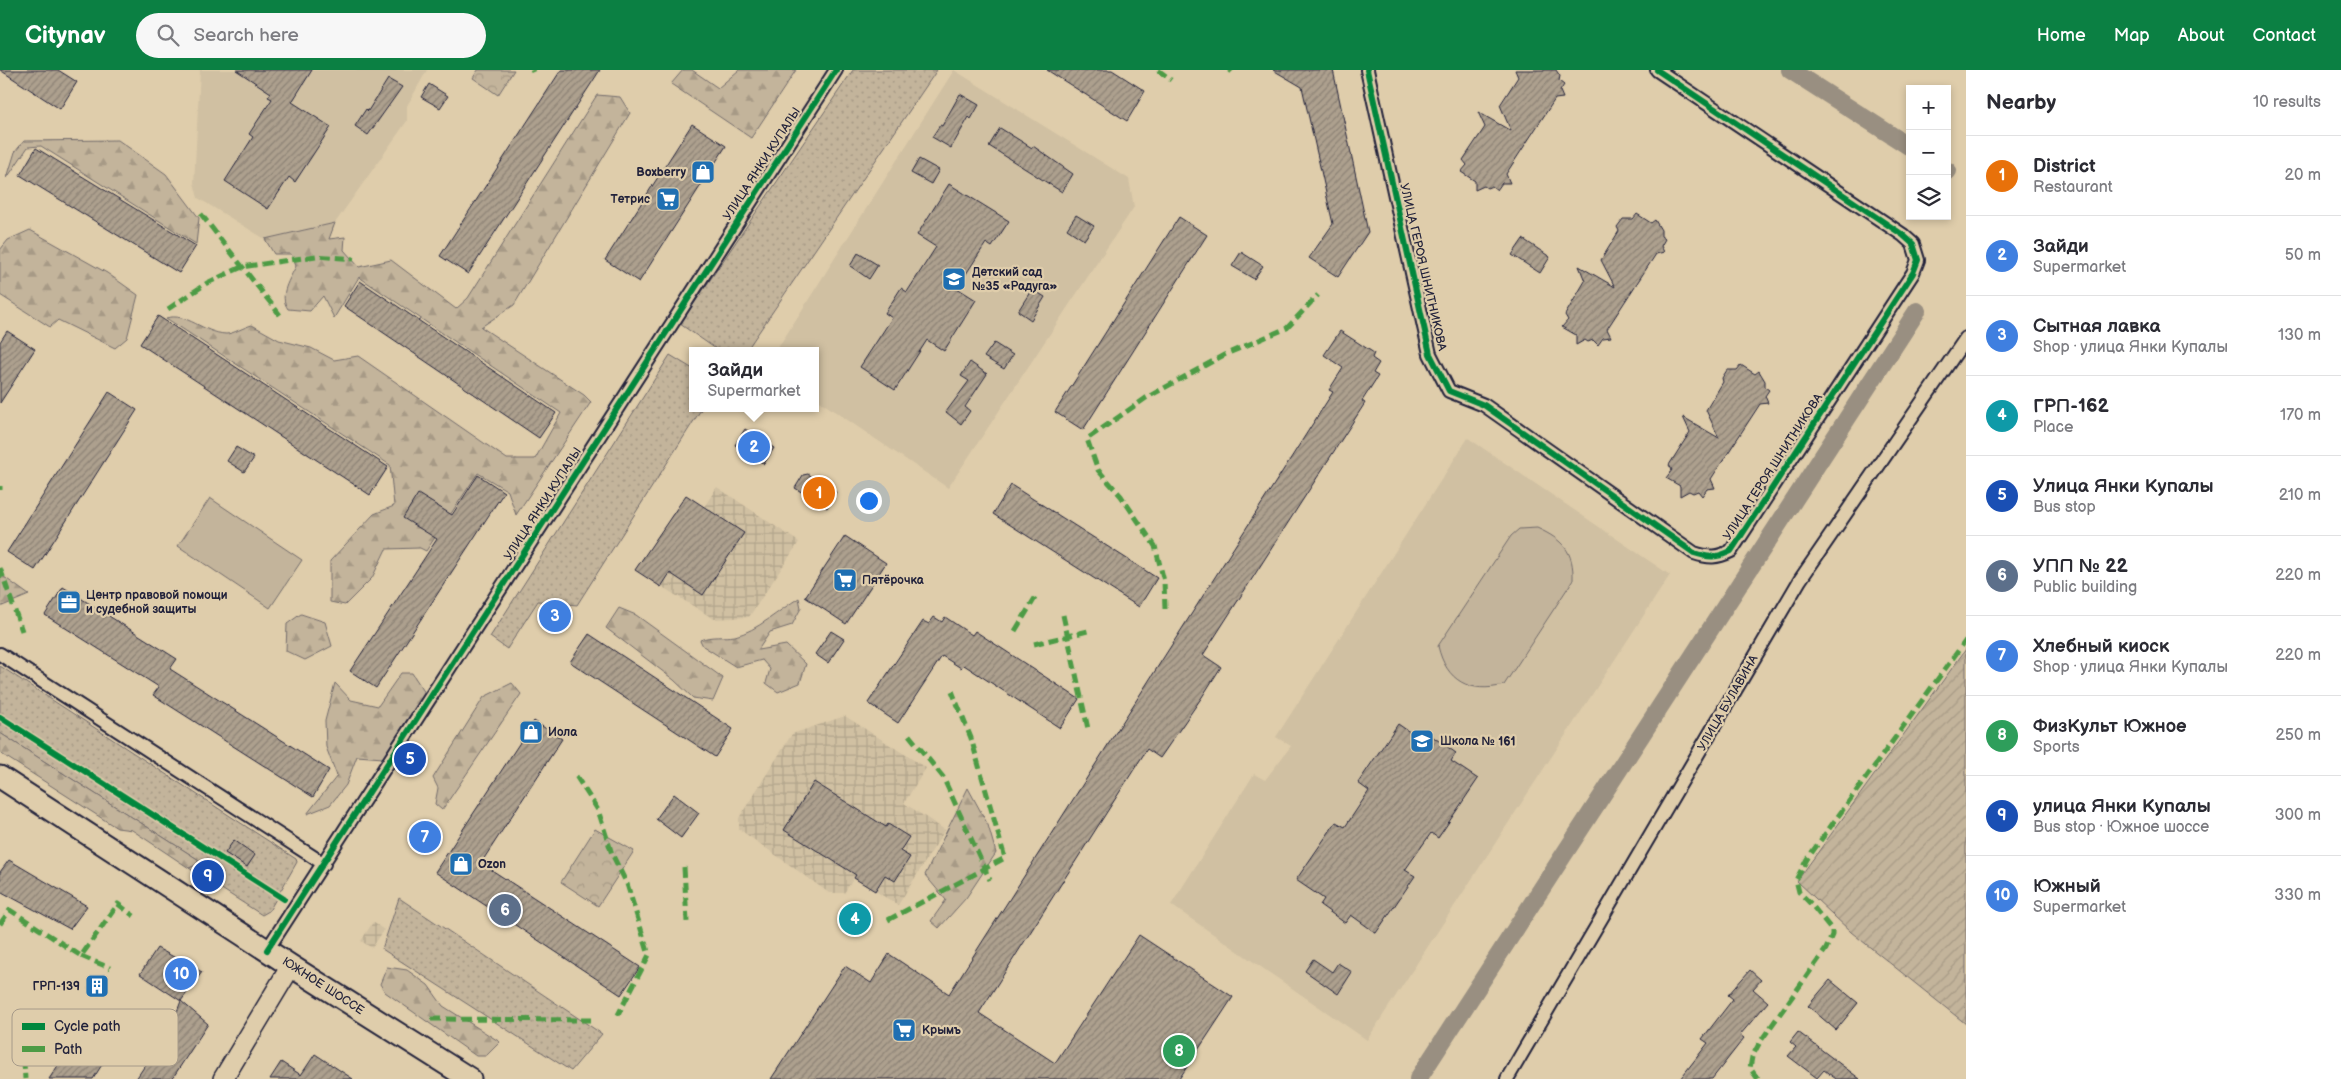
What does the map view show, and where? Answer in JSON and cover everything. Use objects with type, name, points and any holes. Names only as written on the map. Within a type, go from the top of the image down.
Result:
[{"type":"main road","name":"ЮЖНОЕ ШОССЕ","points":[[0,777],[291,966],[470,1079]]},
{"type":"street","name":"УЛИЦА ЯНКИ КУПАЛЫ","points":[[267,950],[836,70]]},
{"type":"street","name":"УЛИЦА ГЕРОЯ ШНИТНИКОВА","points":[[1367,70],[1430,354],[1449,390],[1484,405],[1694,553],[1707,557],[1720,557],[1732,551],[1913,273],[1918,260],[1913,244],[1903,235],[1657,70]]},
{"type":"street","name":"УЛИЦА БУЛАВИНА","points":[[1507,1079],[1800,580],[1966,338]]},
{"type":"street","points":[[0,654],[324,864]]},
{"type":"street","points":[[223,1079],[291,966]]},
{"type":"shaded area","points":[[200,70],[427,70],[407,106],[407,121],[335,223],[265,239],[198,198],[194,183]]},
{"type":"shaded area","name":"Детский сад №35 «Радуга»","points":[[954,70],[1129,179],[1134,207],[948,488],[819,401],[819,347],[779,347]]},
{"type":"shaded area","name":"Школа № 161","points":[[1468,438],[1670,575],[1367,1040],[1171,905],[1254,774],[1265,780],[1291,746],[1276,737]]},
{"type":"shaded area","points":[[717,487],[799,542],[749,617],[714,619],[635,570],[686,495],[704,507]]},
{"type":"shaded area","points":[[845,716],[926,768],[904,803],[945,830],[898,905],[854,878],[844,893],[829,893],[739,829],[739,818],[792,734]]},
{"type":"shaded area","points":[[373,922],[384,930],[372,948],[361,941]]},
{"type":"green space","points":[[478,70],[514,70],[498,95],[473,78]]},
{"type":"green space","points":[[683,70],[692,70],[718,88],[739,70],[796,70],[751,138],[671,84]]},
{"type":"green space","points":[[853,70],[937,70],[749,347],[713,347],[680,324]]},
{"type":"green space","points":[[597,95],[620,97],[630,113],[514,305],[481,327],[584,395],[591,402],[516,515],[508,491],[478,473],[426,551],[420,548],[386,549],[372,578],[345,605],[330,602],[330,561],[374,514],[394,506],[390,465],[166,318],[181,318],[218,333],[226,334],[252,325],[279,340],[311,348],[334,360],[358,356],[507,459],[535,459],[561,413],[359,277],[334,318],[323,296],[310,311],[288,309],[284,298],[288,282],[296,266],[291,254],[274,254],[265,239],[335,223],[329,239],[345,237],[344,250],[359,267],[391,260],[456,309],[468,298]]},
{"type":"green space","points":[[118,140],[166,174],[199,218],[196,244],[41,146],[28,147],[7,178],[15,152],[24,141]]},
{"type":"green space","points":[[30,230],[107,273],[138,295],[127,338],[115,348],[58,320],[50,327],[0,295],[0,250],[8,240]]},
{"type":"green space","points":[[670,355],[689,367],[689,412],[699,412],[577,605],[538,601],[507,649],[490,637]]},
{"type":"green space","points":[[210,498],[302,560],[270,608],[178,546]]},
{"type":"green space","points":[[1537,528],[1554,537],[1565,548],[1571,561],[1573,580],[1504,685],[1480,688],[1461,682],[1447,668],[1438,646],[1511,536],[1519,529]]},
{"type":"green space","points":[[0,574],[29,595],[0,607]]},
{"type":"green space","points":[[799,598],[801,608],[792,625],[770,632],[758,650],[786,645],[806,664],[800,683],[778,692],[766,683],[770,669],[762,660],[736,667],[703,646],[700,640],[735,636],[751,630]]},
{"type":"green space","points":[[619,608],[636,615],[723,678],[713,701],[693,698],[674,680],[606,628]]},
{"type":"green space","points":[[301,614],[325,622],[332,646],[305,660],[286,651],[287,624]]},
{"type":"green space","points":[[1966,649],[1966,1024],[1851,932],[1797,881]]},
{"type":"green space","points":[[0,666],[296,859],[297,862],[269,911],[262,915],[189,868],[196,865],[199,860],[0,733]]},
{"type":"green space","points":[[401,673],[412,673],[425,693],[383,758],[357,756],[346,785],[330,805],[307,814],[337,776],[326,747],[325,721],[335,683],[351,700],[378,706]]},
{"type":"green space","points":[[512,683],[521,694],[442,810],[435,804],[438,788],[433,778],[484,697]]},
{"type":"green space","points":[[0,733],[199,860],[196,865],[189,868],[132,830],[117,828],[0,753]]},
{"type":"green space","points":[[968,788],[988,825],[996,853],[966,898],[939,928],[931,921],[946,900],[925,875]]},
{"type":"green space","points":[[595,829],[634,851],[598,906],[561,882]]},
{"type":"green space","points":[[399,898],[602,1034],[571,1071],[382,949]]},
{"type":"green space","points":[[387,967],[407,970],[428,985],[443,1006],[500,1042],[486,1056],[476,1056],[385,992],[380,984]]},
{"type":"building","points":[[0,70],[58,70],[77,82],[60,109]]},
{"type":"building","points":[[236,70],[312,70],[292,102],[331,127],[295,182],[289,177],[268,209],[225,181],[253,137],[249,134],[272,99],[268,97],[271,93]]},
{"type":"building","points":[[561,70],[600,70],[468,274],[440,256]]},
{"type":"building","points":[[1047,70],[1112,70],[1145,91],[1127,121]]},
{"type":"building","points":[[1273,70],[1333,70],[1368,232],[1338,277],[1309,258],[1333,224],[1302,87]]},
{"type":"building","points":[[1515,70],[1556,70],[1560,76],[1559,81],[1564,85],[1560,91],[1563,98],[1555,99],[1506,174],[1510,183],[1502,183],[1497,190],[1492,186],[1487,188],[1484,186],[1475,190],[1475,181],[1461,172],[1467,165],[1463,160],[1485,127],[1478,112],[1511,131],[1500,105],[1518,77]]},
{"type":"building","points":[[388,79],[402,87],[368,135],[355,126],[366,109],[368,111]]},
{"type":"building","points":[[429,84],[448,96],[440,108],[421,97]]},
{"type":"building","points":[[960,94],[979,105],[971,119],[969,117],[951,148],[932,137],[940,125],[942,126]]},
{"type":"building","name":"Тетрис","points":[[692,124],[726,146],[639,282],[605,260]]},
{"type":"building","points":[[1000,128],[1032,148],[1033,146],[1073,174],[1062,192],[989,146]]},
{"type":"building","points":[[36,148],[196,246],[179,273],[20,175]]},
{"type":"building","points":[[919,159],[939,170],[931,184],[911,173]]},
{"type":"building","points":[[949,184],[1009,221],[992,247],[986,243],[957,288],[976,300],[944,351],[927,340],[895,390],[860,367],[892,318],[885,313],[901,288],[907,292],[936,247],[917,235]]},
{"type":"building","points":[[1637,214],[1651,223],[1655,220],[1661,230],[1661,236],[1665,239],[1661,246],[1664,252],[1656,254],[1607,329],[1611,337],[1603,338],[1598,345],[1593,340],[1588,342],[1585,340],[1576,345],[1576,335],[1562,327],[1568,320],[1565,315],[1585,281],[1579,266],[1615,287],[1601,260],[1619,231],[1617,227],[1623,219],[1633,219]]},
{"type":"building","points":[[1076,215],[1094,226],[1084,240],[1067,229]]},
{"type":"building","points":[[1179,217],[1207,235],[1083,430],[1055,412]]},
{"type":"building","points":[[1523,239],[1550,257],[1540,273],[1512,255]]},
{"type":"building","points":[[1241,252],[1263,266],[1254,279],[1232,266]]},
{"type":"building","points":[[858,253],[878,265],[869,279],[850,266]]},
{"type":"building","points":[[360,281],[556,413],[539,438],[344,306]]},
{"type":"building","points":[[1032,289],[1045,297],[1031,320],[1018,311]]},
{"type":"building","points":[[158,316],[388,467],[370,495],[140,344]]},
{"type":"building","points":[[7,331],[35,349],[0,403],[0,342]]},
{"type":"building","points":[[1340,331],[1374,353],[1372,358],[1379,363],[1373,373],[1378,376],[1362,401],[1365,403],[1203,655],[1221,667],[1160,758],[1147,749],[979,1013],[1055,1063],[1139,935],[1233,997],[1179,1079],[771,1079],[845,966],[871,983],[889,954],[949,994],[1333,392],[1329,390],[1343,368],[1324,355]]},
{"type":"building","points":[[994,343],[1013,355],[1004,369],[984,357]]},
{"type":"building","points":[[970,362],[987,374],[965,407],[970,411],[961,424],[946,412],[969,381],[961,376]]},
{"type":"building","points":[[1741,365],[1755,374],[1759,371],[1765,381],[1765,387],[1769,390],[1765,396],[1768,403],[1760,404],[1711,479],[1715,488],[1707,489],[1702,496],[1698,491],[1693,493],[1689,491],[1680,496],[1680,486],[1666,478],[1672,470],[1669,465],[1690,432],[1683,417],[1719,438],[1706,410],[1723,382],[1722,378],[1727,370],[1737,370]]},
{"type":"building","points":[[109,392],[137,410],[35,570],[7,552]]},
{"type":"building","points":[[745,429],[774,448],[764,464],[735,445]]},
{"type":"building","points":[[236,447],[254,458],[244,472],[227,461]]},
{"type":"building","points":[[808,474],[836,492],[827,508],[795,488],[803,475]]},
{"type":"building","points":[[478,475],[504,492],[376,688],[350,671],[437,539],[403,518],[418,494],[452,515]]},
{"type":"building","points":[[1011,485],[1157,578],[1139,607],[993,514]]},
{"type":"building","points":[[686,495],[744,533],[703,595],[670,573],[661,587],[635,570]]},
{"type":"building","name":"Пятёрочка","points":[[845,536],[886,563],[846,624],[805,597]]},
{"type":"building","points":[[63,587],[177,659],[170,669],[329,770],[313,797],[153,695],[159,687],[45,615]]},
{"type":"building","points":[[934,617],[942,622],[945,617],[972,635],[975,631],[1079,699],[1060,728],[964,665],[961,668],[942,656],[898,723],[868,703],[923,621],[929,624]]},
{"type":"building","points":[[831,631],[844,639],[828,663],[815,654]]},
{"type":"building","points":[[589,634],[733,729],[715,757],[570,662]]},
{"type":"building","points":[[534,721],[562,739],[481,863],[640,967],[621,995],[435,872]]},
{"type":"building","points":[[1398,724],[1424,742],[1429,734],[1456,753],[1451,761],[1478,779],[1438,838],[1431,833],[1405,870],[1415,876],[1376,933],[1351,915],[1345,923],[1320,905],[1324,899],[1296,880],[1336,822],[1345,827],[1369,791],[1358,783]]},
{"type":"building","points":[[814,782],[886,827],[888,824],[909,837],[900,851],[910,857],[895,881],[885,875],[875,891],[854,878],[856,875],[784,830]]},
{"type":"building","points":[[674,794],[699,813],[681,838],[656,819]]},
{"type":"building","points":[[234,840],[255,855],[247,867],[225,853]]},
{"type":"building","points":[[9,860],[87,906],[70,929],[0,891],[0,872]]},
{"type":"building","points":[[852,906],[868,915],[858,932],[842,922]]},
{"type":"building","points":[[157,948],[202,972],[181,1001],[140,974]]},
{"type":"building","points":[[1313,959],[1332,972],[1338,963],[1352,972],[1338,994],[1305,971]]},
{"type":"building","points":[[1750,970],[1761,980],[1753,989],[1768,1002],[1740,1035],[1744,1038],[1712,1079],[1680,1079],[1708,1043],[1702,1039],[1733,999],[1728,995]]},
{"type":"building","name":"ГРП-139","points":[[95,977],[106,984],[99,996],[88,989]]},
{"type":"building","points":[[1830,980],[1858,1003],[1836,1030],[1808,1006]]},
{"type":"building","points":[[181,1001],[208,1024],[172,1079],[136,1079],[145,1066],[178,1066],[178,1009]]},
{"type":"building","points":[[1798,1032],[1860,1079],[1836,1079],[1824,1070],[1817,1078],[1788,1056],[1796,1047],[1790,1042]]},
{"type":"building","points":[[315,1054],[353,1079],[270,1079],[281,1062],[301,1075]]},
{"type":"building","points":[[58,1066],[101,1066],[93,1079],[49,1079]]},
{"type":"waterway","points":[[1790,70],[1906,144]]},
{"type":"waterway","points":[[1418,1079],[1917,311]]},
{"type":"marked path","points":[[1158,70],[1171,80]]},
{"type":"marked path","points":[[201,214],[280,315]]},
{"type":"marked path","points":[[168,309],[207,283],[242,267],[316,256],[354,259]]},
{"type":"marked path","points":[[1165,609],[1164,581],[1155,546],[1121,496],[1098,470],[1087,439],[1146,398],[1224,355],[1287,328],[1318,295]]},
{"type":"marked path","points":[[0,568],[22,631]]},
{"type":"marked path","points":[[1015,631],[1035,598]]},
{"type":"marked path","points":[[1063,615],[1088,729]]},
{"type":"marked path","points":[[1034,644],[1088,631]]},
{"type":"marked path","points":[[1758,1079],[1750,1068],[1752,1057],[1760,1042],[1826,949],[1832,935],[1832,930],[1799,892],[1796,880],[1807,859],[1966,640]]},
{"type":"marked path","points":[[888,920],[1005,858],[971,738],[952,691]]},
{"type":"marked path","points":[[909,735],[943,777],[990,880]]},
{"type":"marked path","points":[[576,776],[598,810],[612,854],[627,884],[649,955],[618,1015]]},
{"type":"marked path","points":[[684,867],[687,922]]},
{"type":"marked path","points":[[0,924],[10,910],[81,956],[118,904],[134,916]]},
{"type":"marked path","points":[[81,956],[110,968]]},
{"type":"marked path","points":[[431,1019],[596,1020]]},
{"type":"marked path","points":[[24,1066],[25,1079]]},
{"type":"cycle path","points":[[267,950],[836,70]]},
{"type":"cycle path","points":[[1367,70],[1430,354],[1449,391],[1484,405],[1694,553],[1704,556],[1717,556],[1731,551],[1913,273],[1918,260],[1913,244],[1903,235],[1657,70]]},
{"type":"cycle path","points":[[0,717],[284,899]]},
{"type":"place","name":"Boxberry","points":[[703,172]]},
{"type":"place","name":"Тетрис","points":[[668,199]]},
{"type":"place","name":"Детский сад №35 «Радуга»","points":[[954,279]]},
{"type":"place","name":"Зайди","points":[[754,447]]},
{"type":"place","name":"District","points":[[819,493]]},
{"type":"place","name":"Пятёрочка","points":[[845,580]]},
{"type":"place","name":"Центр правовой помощи и судебной защиты","points":[[69,602]]},
{"type":"place","name":"Сытная лавка","points":[[555,616]]},
{"type":"place","name":"Иола","points":[[531,732]]},
{"type":"place","name":"Школа № 161","points":[[1422,741]]},
{"type":"place","name":"Улица Янки Купалы","points":[[410,759]]},
{"type":"place","name":"Хлебный киоск","points":[[425,837]]},
{"type":"place","name":"Ozon","points":[[461,864]]},
{"type":"place","name":"улица Янки Купалы","points":[[208,876]]},
{"type":"place","name":"УПП № 22","points":[[505,910]]},
{"type":"place","name":"ГРП-162","points":[[855,919]]},
{"type":"place","name":"Южный","points":[[181,974]]},
{"type":"place","name":"ГРП-139","points":[[97,986]]},
{"type":"place","name":"Крымъ","points":[[904,1030]]},
{"type":"place","name":"ФизКульт Южное","points":[[1179,1051]]}]
